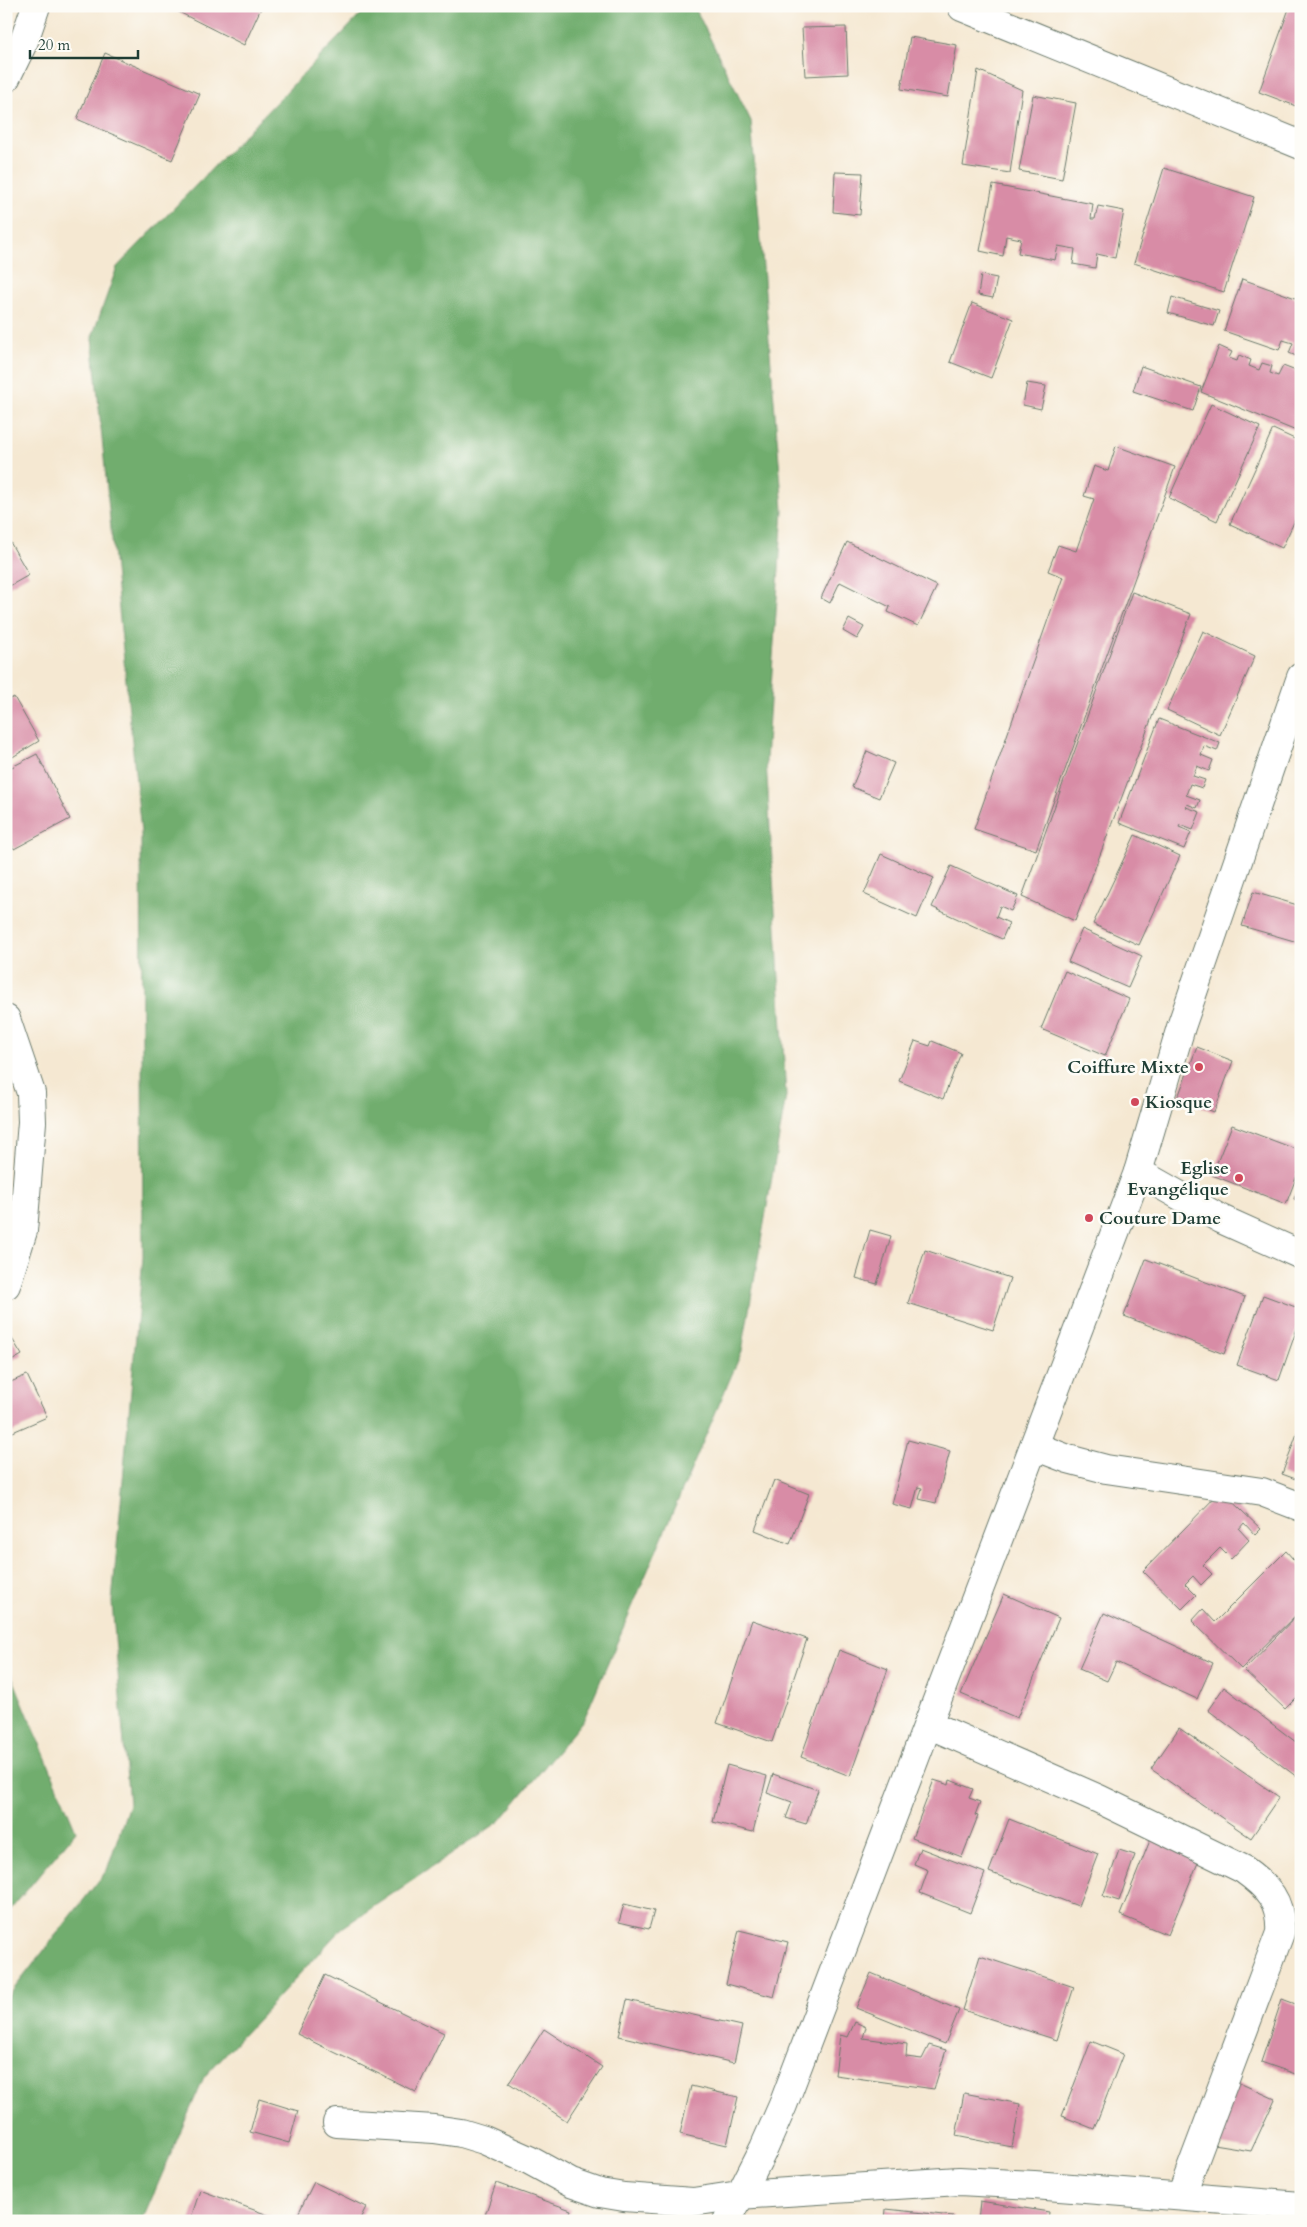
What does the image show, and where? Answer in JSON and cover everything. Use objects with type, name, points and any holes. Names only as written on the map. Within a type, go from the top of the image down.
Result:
[{"type":"street","points":[[6,78],[24,41],[36,6]]},
{"type":"street","points":[[962,7],[1301,144]]},
{"type":"street","points":[[727,2221],[764,2148],[783,2105],[1138,1172],[1182,1027],[1301,677]]},
{"type":"street","points":[[6,1019],[30,1093],[32,1122],[23,1231],[6,1285]]},
{"type":"street","points":[[1138,1172],[1221,1219],[1301,1255]]},
{"type":"street","points":[[1034,1446],[1068,1459],[1106,1468],[1262,1492],[1301,1507]]},
{"type":"street","points":[[928,1724],[1099,1799],[1243,1869],[1262,1882],[1278,1906],[1281,1918],[1280,1933],[1181,2196]]},
{"type":"street","points":[[337,2123],[461,2132],[529,2160],[571,2183],[600,2194],[693,2202],[739,2195],[960,2181],[1301,2206]]},
{"type":"green space","points":[[369,6],[694,6],[751,121],[783,510],[766,760],[786,1096],[742,1351],[584,1719],[500,1821],[342,1928],[204,2077],[142,2221],[6,2221],[6,1999],[107,1870],[129,1804],[112,1602],[143,1257],[141,832],[92,337],[117,267]]},
{"type":"green space","points":[[6,1662],[76,1831],[6,1915]]},
{"type":"building","points":[[167,6],[262,6],[244,45]]},
{"type":"building","points":[[1290,6],[1301,6],[1301,108],[1259,92]]},
{"type":"building","points":[[846,27],[848,74],[805,76],[802,28]]},
{"type":"building","points":[[910,37],[957,45],[948,97],[901,89]]},
{"type":"building","points":[[105,53],[200,94],[172,160],[77,119]]},
{"type":"building","points":[[978,70],[1022,90],[1010,173],[963,166]]},
{"type":"building","points":[[1033,95],[1076,103],[1062,179],[1019,171]]},
{"type":"building","points":[[1164,168],[1254,197],[1224,292],[1134,263]]},
{"type":"building","points":[[835,172],[863,173],[860,215],[833,212]]},
{"type":"building","points":[[993,185],[1093,204],[1091,219],[1095,219],[1098,206],[1124,211],[1115,258],[1097,254],[1095,268],[1073,264],[1075,249],[1058,246],[1055,260],[1018,253],[1021,239],[1006,236],[1003,256],[980,251]]},
{"type":"building","points":[[981,275],[997,278],[993,298],[978,295]]},
{"type":"building","points":[[1242,279],[1301,300],[1301,358],[1289,353],[1293,343],[1283,340],[1279,350],[1224,331]]},
{"type":"building","points":[[1172,297],[1219,311],[1214,326],[1168,313]]},
{"type":"building","points":[[972,303],[1013,319],[991,378],[950,362]]},
{"type":"building","points":[[1219,346],[1232,352],[1229,358],[1237,361],[1239,355],[1251,360],[1249,366],[1259,370],[1262,363],[1272,366],[1270,373],[1278,376],[1283,366],[1301,373],[1301,433],[1201,392]]},
{"type":"building","points":[[1141,366],[1201,387],[1193,411],[1133,391]]},
{"type":"building","points":[[1027,383],[1046,386],[1041,409],[1023,405]]},
{"type":"building","points":[[1211,404],[1260,427],[1217,521],[1169,498]]},
{"type":"building","points":[[1273,429],[1301,442],[1301,507],[1282,548],[1230,524]]},
{"type":"building","points":[[1116,446],[1175,467],[1036,850],[974,829],[1063,577],[1048,571],[1058,545],[1076,551],[1094,499],[1084,496],[1094,466],[1108,471]]},
{"type":"building","points":[[10,542],[29,575],[6,588],[6,544]]},
{"type":"building","points":[[847,542],[937,586],[918,626],[888,612],[890,607],[840,582],[830,603],[821,598]]},
{"type":"building","points":[[1132,592],[1191,614],[1075,921],[1022,897]]},
{"type":"building","points":[[849,619],[864,627],[857,639],[843,631]]},
{"type":"building","points":[[1203,631],[1255,656],[1220,735],[1167,710]]},
{"type":"building","points":[[14,697],[39,741],[6,761],[6,701]]},
{"type":"building","points":[[1159,719],[1220,743],[1217,751],[1204,746],[1201,755],[1213,760],[1209,771],[1197,766],[1193,776],[1205,780],[1202,788],[1190,784],[1186,795],[1200,800],[1197,808],[1187,804],[1186,807],[1200,812],[1193,830],[1180,825],[1179,827],[1191,832],[1184,849],[1119,823]]},
{"type":"building","points":[[867,751],[894,763],[879,798],[852,787]]},
{"type":"building","points":[[37,754],[70,819],[14,849],[6,834],[6,770]]},
{"type":"building","points":[[1135,835],[1180,856],[1139,945],[1093,924]]},
{"type":"building","points":[[881,854],[934,878],[917,918],[864,894]]},
{"type":"building","points":[[951,866],[1018,896],[1011,911],[1000,906],[996,917],[1009,923],[1002,939],[932,907]]},
{"type":"building","points":[[1253,892],[1301,906],[1301,943],[1242,926]]},
{"type":"building","points":[[1082,929],[1142,956],[1128,988],[1068,962]]},
{"type":"building","points":[[1065,971],[1129,999],[1105,1056],[1041,1029]]},
{"type":"building","points":[[915,1041],[930,1046],[932,1041],[961,1053],[943,1099],[899,1081]]},
{"type":"building","points":[[1197,1047],[1233,1061],[1214,1112],[1178,1097]]},
{"type":"building","points":[[1232,1125],[1301,1151],[1301,1165],[1286,1204],[1212,1175]]},
{"type":"building","points":[[1301,1181],[1301,1202],[1294,1199]]},
{"type":"building","points":[[870,1230],[891,1236],[877,1284],[856,1278]]},
{"type":"building","points":[[925,1250],[1010,1278],[993,1330],[908,1303]]},
{"type":"building","points":[[1146,1259],[1245,1297],[1224,1354],[1124,1316]]},
{"type":"building","points":[[1263,1295],[1301,1309],[1301,1317],[1279,1380],[1237,1365]]},
{"type":"building","points":[[6,1329],[22,1355],[6,1364]]},
{"type":"building","points":[[27,1375],[47,1417],[6,1435],[6,1384]]},
{"type":"building","points":[[1301,1423],[1301,1481],[1282,1474]]},
{"type":"building","points":[[908,1440],[950,1451],[936,1503],[919,1499],[922,1488],[918,1487],[912,1509],[892,1504]]},
{"type":"building","points":[[774,1480],[809,1494],[790,1544],[755,1530]]},
{"type":"building","points":[[1221,1491],[1261,1529],[1255,1535],[1244,1523],[1239,1529],[1249,1540],[1231,1559],[1220,1548],[1203,1565],[1212,1574],[1201,1585],[1193,1576],[1185,1584],[1196,1595],[1182,1609],[1143,1571]]},
{"type":"building","points":[[1286,1551],[1301,1568],[1301,1610],[1241,1669],[1192,1621],[1203,1609],[1215,1622]]},
{"type":"building","points":[[1004,1594],[1059,1618],[1017,1718],[961,1694]]},
{"type":"building","points":[[1301,1611],[1301,1671],[1297,1676],[1301,1679],[1301,1693],[1285,1709],[1244,1670]]},
{"type":"building","points":[[1104,1613],[1213,1663],[1197,1699],[1116,1662],[1107,1681],[1079,1669]]},
{"type":"building","points":[[752,1620],[807,1639],[772,1742],[717,1723]]},
{"type":"building","points":[[839,1650],[888,1669],[850,1776],[801,1757]]},
{"type":"building","points":[[1224,1687],[1301,1746],[1301,1780],[1208,1710]]},
{"type":"building","points":[[1179,1728],[1279,1797],[1251,1838],[1151,1769]]},
{"type":"building","points":[[727,1765],[767,1776],[753,1832],[713,1822]]},
{"type":"building","points":[[773,1774],[818,1790],[806,1824],[786,1818],[792,1802],[767,1793]]},
{"type":"building","points":[[934,1780],[949,1785],[950,1780],[973,1789],[969,1798],[980,1802],[975,1815],[978,1816],[962,1857],[912,1838]]},
{"type":"building","points":[[1009,1819],[1098,1854],[1078,1906],[989,1872]]},
{"type":"building","points":[[1153,1833],[1202,1853],[1168,1935],[1120,1915]]},
{"type":"building","points":[[920,1848],[985,1873],[970,1913],[920,1893],[928,1870],[914,1864]]},
{"type":"building","points":[[1119,1850],[1135,1855],[1119,1901],[1103,1896]]},
{"type":"building","points":[[624,1904],[654,1911],[649,1929],[619,1922]]},
{"type":"building","points":[[739,1930],[788,1942],[774,1997],[726,1984]]},
{"type":"building","points":[[980,1956],[1074,1987],[1057,2040],[963,2010]]},
{"type":"building","points":[[871,1973],[959,2010],[945,2044],[856,2008]]},
{"type":"building","points":[[325,1975],[444,2033],[416,2092],[297,2034]]},
{"type":"building","points":[[1282,1999],[1301,2006],[1301,2076],[1261,2062]]},
{"type":"building","points":[[627,2000],[742,2026],[734,2063],[619,2036]]},
{"type":"building","points":[[855,2022],[866,2027],[863,2038],[907,2044],[906,2057],[922,2059],[929,2045],[946,2050],[934,2089],[835,2075],[840,2035],[848,2037]]},
{"type":"building","points":[[544,2029],[602,2067],[567,2121],[509,2083]]},
{"type":"building","points":[[1091,2041],[1123,2054],[1094,2129],[1062,2116]]},
{"type":"building","points":[[1235,2081],[1275,2099],[1251,2151],[1208,2144]]},
{"type":"building","points":[[691,2086],[738,2097],[727,2145],[680,2134]]},
{"type":"building","points":[[964,2093],[1020,2104],[1012,2147],[956,2136]]},
{"type":"building","points":[[259,2099],[298,2111],[289,2143],[250,2132]]},
{"type":"building","points":[[314,2182],[366,2207],[359,2221],[301,2221],[296,2218]]},
{"type":"building","points":[[496,2183],[571,2210],[567,2221],[483,2221]]},
{"type":"building","points":[[200,2190],[284,2221],[190,2221]]},
{"type":"building","points":[[980,2201],[1049,2212],[1048,2221],[978,2221]]},
{"type":"building","points":[[886,2209],[953,2216],[952,2221],[885,2221]]},
{"type":"place","name":"Coiffure Mixte","points":[[1199,1067]]},
{"type":"place","name":"Kiosque","points":[[1135,1102]]},
{"type":"place","name":"Eglise Evangélique","points":[[1239,1178]]},
{"type":"place","name":"Couture Dame","points":[[1089,1218]]}]
